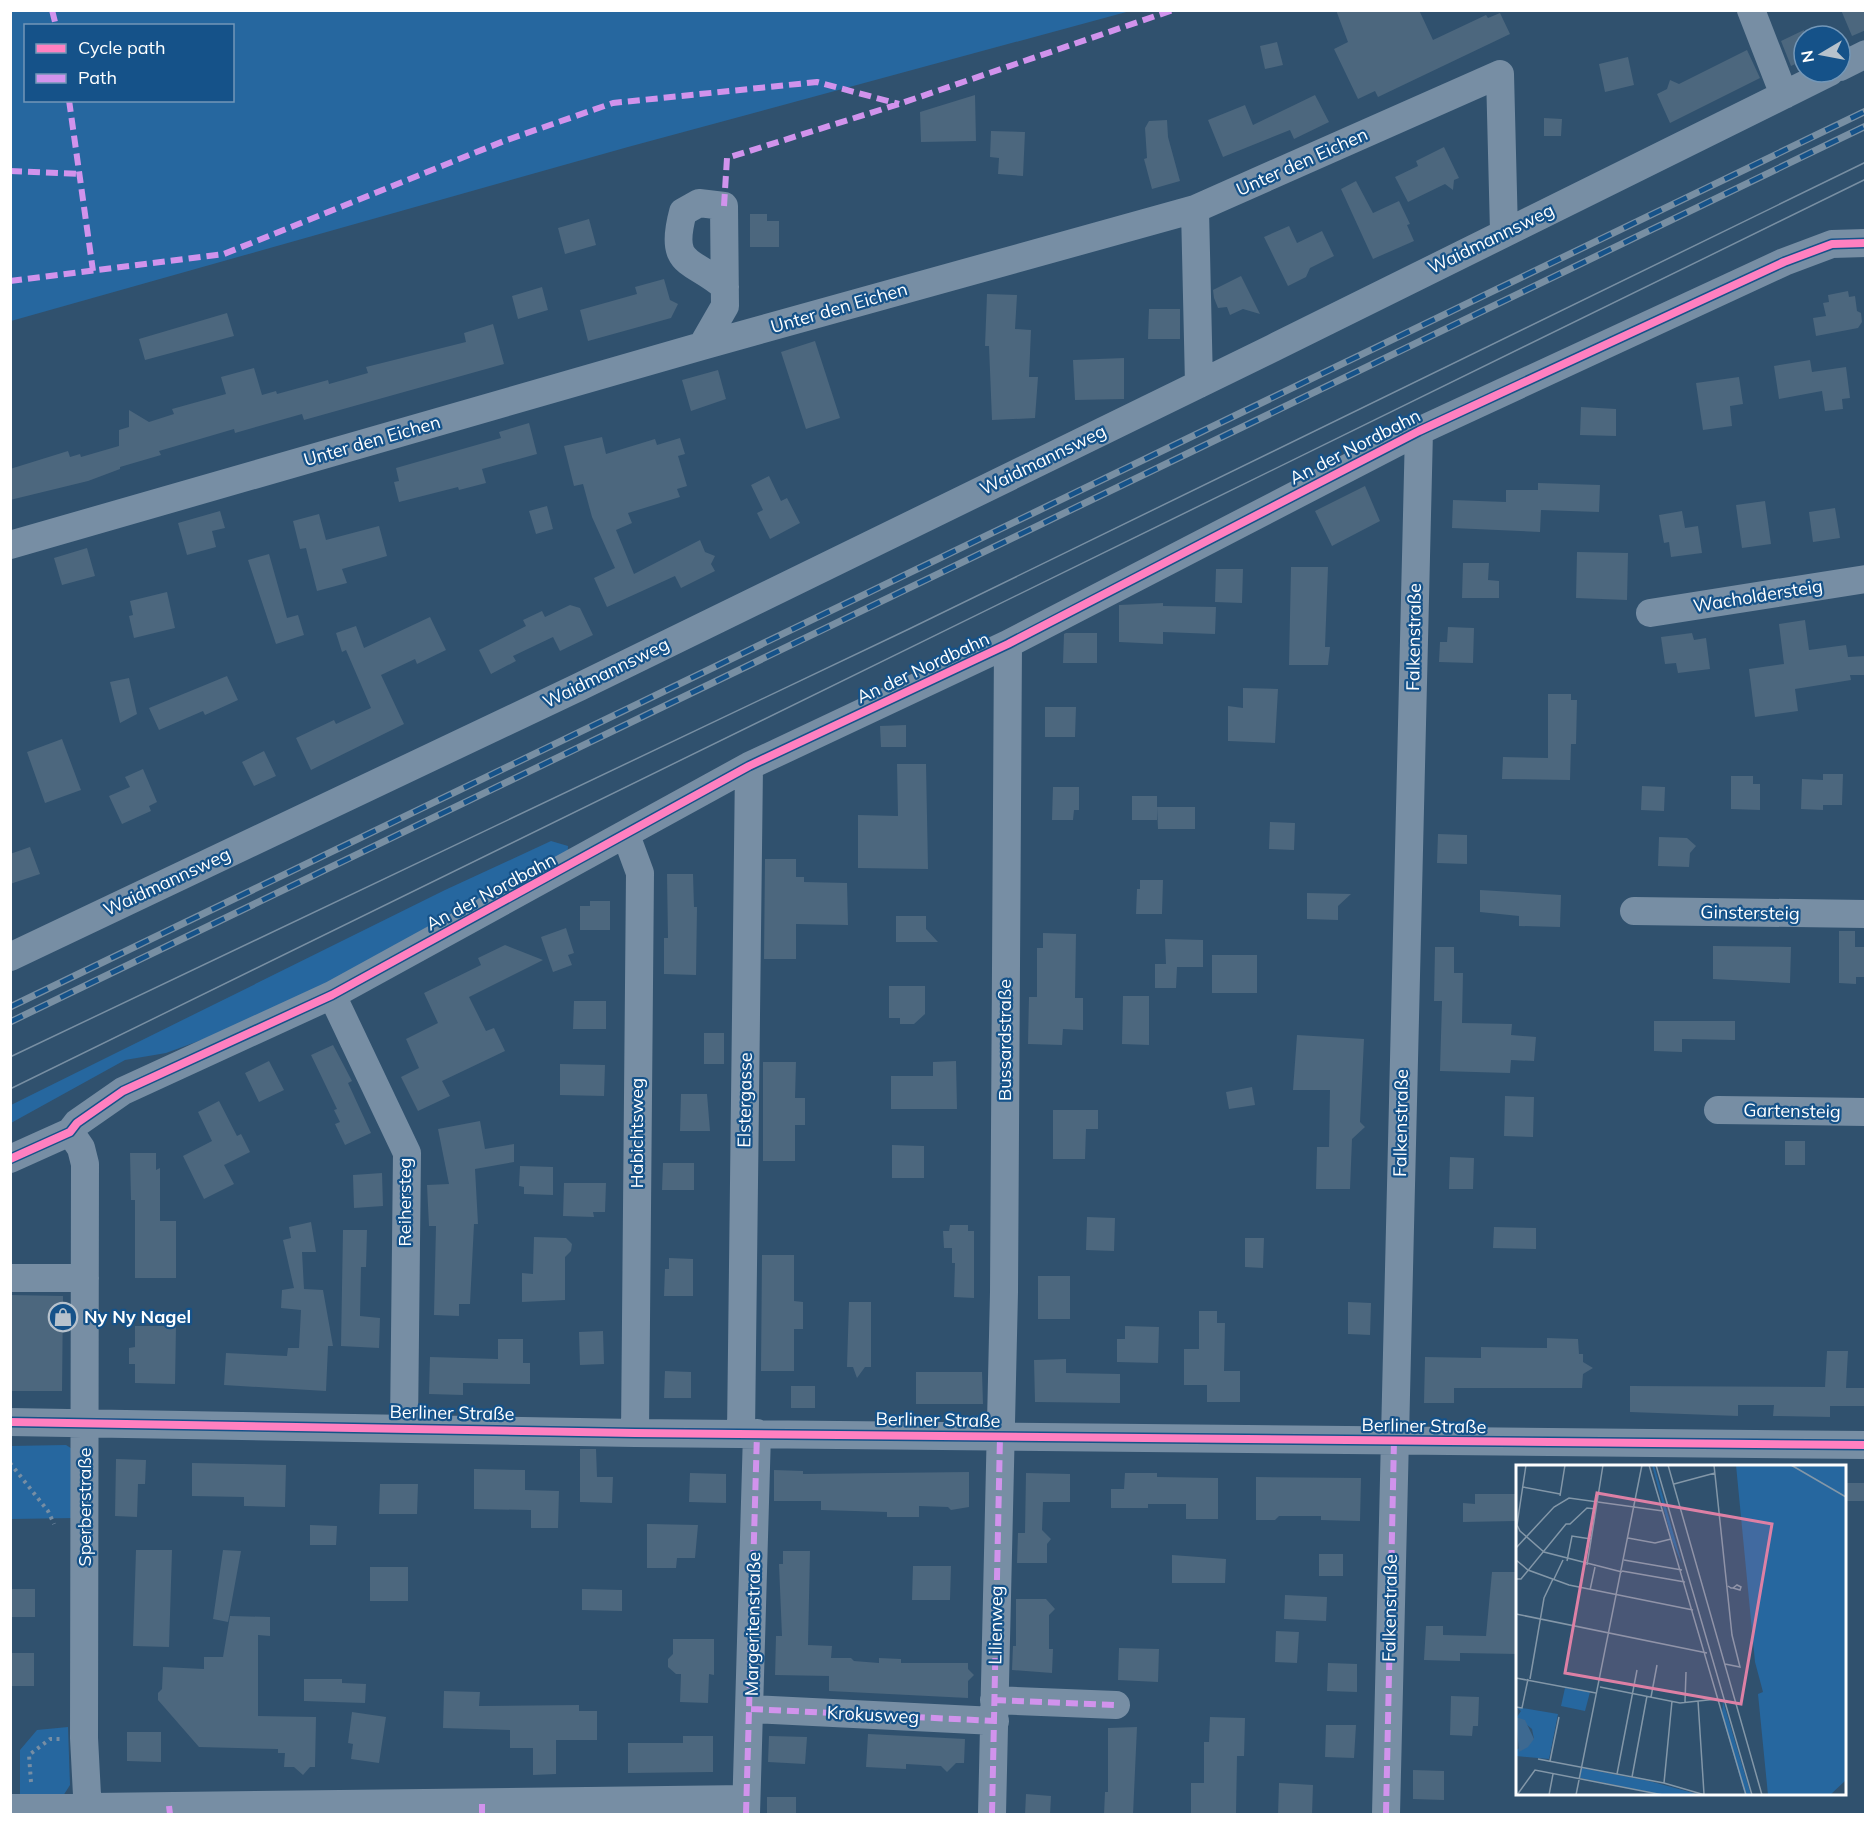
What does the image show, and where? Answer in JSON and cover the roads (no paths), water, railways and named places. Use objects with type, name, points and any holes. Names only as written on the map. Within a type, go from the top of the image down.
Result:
[{"type":"street","points":[[1751,10],[1784,95]]},
{"type":"street","points":[[1852,61],[1866,54]]},
{"type":"street","name":"Unter den Eichen","points":[[10,545],[702,346],[1195,209],[1500,74],[1504,232]]},
{"type":"street","name":"Waidmannsweg","points":[[10,957],[579,687],[1806,84]]},
{"type":"street","points":[[1195,209],[1199,384]]},
{"type":"street","name":"An der Nordbahn","points":[[10,1159],[70,1132],[77,1123],[123,1091],[332,994],[750,766],[1008,644],[1419,431],[1784,262],[1832,244],[1866,243]]},
{"type":"street","points":[[702,346],[725,306],[725,287]]},
{"type":"street","name":"Falkenstraße","points":[[1386,1815],[1419,431]]},
{"type":"street","name":"Wacholdersteig","points":[[1650,613],[1866,579]]},
{"type":"street","name":"Bussardstraße","points":[[1000,1436],[1004,1281],[1008,644]]},
{"type":"street","name":"Elstergasse","points":[[749,1433],[750,766]]},
{"type":"street","name":"Habichtsweg","points":[[626,835],[639,873],[635,1433]]},
{"type":"street","name":"Ginstersteig","points":[[1634,911],[1866,914]]},
{"type":"street","name":"Reihersteg","points":[[332,994],[407,1153],[404,1427]]},
{"type":"street","name":"Gartensteig","points":[[1718,1110],[1866,1112]]},
{"type":"street","name":"Sperberstraße","points":[[70,1132],[81,1148],[85,1164],[84,1738],[88,1811]]},
{"type":"street","points":[[10,1278],[85,1278]]},
{"type":"street","name":"Berliner Straße","points":[[10,1422],[404,1427],[635,1433],[1866,1445]]},
{"type":"street","name":"Margeritenstraße","points":[[746,1807],[751,1709],[749,1433]]},
{"type":"street","name":"Lilienweg","points":[[992,1815],[1000,1436]]},
{"type":"street","name":"Krokusweg","points":[[751,1709],[994,1711],[1116,1705]]},
{"type":"street","points":[[10,1808],[88,1811],[746,1807]]},
{"type":"tram line","points":[[10,1057],[909,629],[1866,162]]},
{"type":"tram line","points":[[10,1089],[1866,179]]},
{"type":"railway","points":[[10,1007],[1866,111]]},
{"type":"railway","points":[[10,1022],[1866,126]]},
{"type":"place","name":"Ny Ny Nagel","points":[[63,1317]]}]
